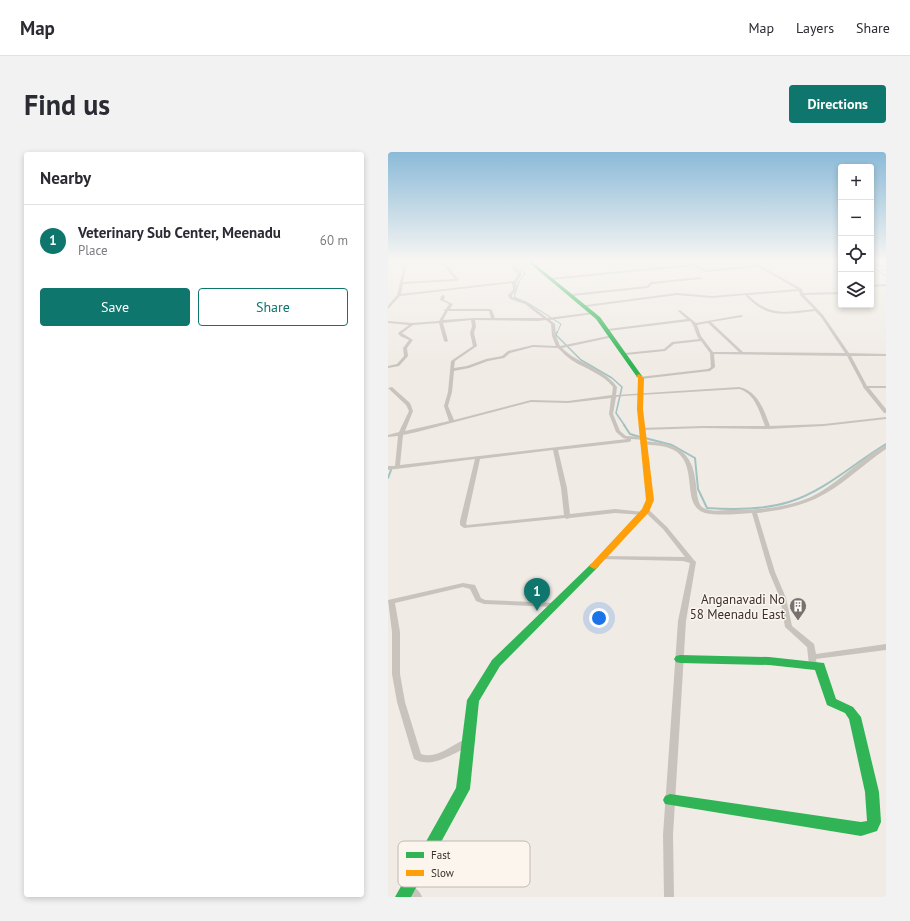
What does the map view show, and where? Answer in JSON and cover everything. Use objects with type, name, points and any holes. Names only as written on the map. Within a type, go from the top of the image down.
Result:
[{"type":"street","points":[[388,308],[398,296]]},
{"type":"street","points":[[443,296],[442,300],[451,303],[445,310],[440,322],[446,341]]},
{"type":"street","points":[[510,296],[511,298],[526,303],[553,324],[553,337],[560,347],[573,359],[610,380],[615,387],[615,396],[611,414],[618,432],[625,437],[642,438],[671,447],[687,457],[691,467],[694,495],[698,505],[710,512],[754,511],[791,505],[822,493],[885,450]]},
{"type":"street","points":[[434,841],[462,788],[473,700],[487,675],[496,663],[602,558],[645,512],[650,497],[642,438],[640,409],[641,378],[610,333],[593,313],[573,296]]},
{"type":"street","points":[[586,306],[664,296]]},
{"type":"street","points":[[698,296],[712,297],[726,296]]},
{"type":"street","points":[[747,296],[756,306],[767,312],[816,310]]},
{"type":"street","points":[[804,296],[847,354],[865,387],[886,412]]},
{"type":"street","points":[[445,310],[490,310],[493,320]]},
{"type":"street","points":[[641,378],[709,370],[714,366],[712,354],[701,340],[695,324],[680,311]]},
{"type":"street","points":[[388,322],[412,324],[473,319],[548,319],[593,313]]},
{"type":"street","points":[[695,324],[741,316]]},
{"type":"street","points":[[452,421],[446,406],[450,392],[453,361],[475,346],[472,335],[474,326],[473,319]]},
{"type":"street","points":[[452,370],[468,368],[487,360],[504,356],[509,352],[533,346],[569,346],[610,333],[690,320]]},
{"type":"street","points":[[709,322],[743,354]]},
{"type":"street","points":[[388,367],[398,365],[406,356],[406,348],[411,340],[400,335],[400,333],[412,324]]},
{"type":"street","points":[[625,354],[665,350],[673,343],[701,340]]},
{"type":"street","points":[[712,354],[886,355]]},
{"type":"street","points":[[865,387],[886,387]]},
{"type":"street","points":[[390,388],[404,400],[411,411],[401,434],[397,467]]},
{"type":"street","points":[[388,436],[531,401],[568,402],[624,395],[743,388],[751,392],[768,428]]},
{"type":"street","points":[[388,468],[642,438],[703,427],[768,428],[824,425],[886,418]]},
{"type":"street","points":[[555,448],[564,488],[567,517]]},
{"type":"street","points":[[478,458],[463,521],[464,526],[478,527],[616,511],[645,512],[665,528],[693,564],[682,621],[668,835],[670,897]]},
{"type":"street","points":[[670,800],[861,829],[872,826],[874,822],[872,792],[855,717],[849,710],[831,702],[822,668],[813,661],[811,646],[789,627],[783,598],[772,572],[754,511]]},
{"type":"street","points":[[602,558],[691,561]]},
{"type":"street","points":[[468,742],[434,758],[424,759],[417,756],[401,702],[396,674],[396,632],[390,602],[463,585],[473,587],[478,598],[484,602],[555,605]]},
{"type":"street","points":[[680,659],[813,661],[886,647]]},
{"type":"street","points":[[406,893],[417,897]]},
{"type":"waterway","points":[[514,296],[514,297],[528,303],[561,324],[557,333]]},
{"type":"waterway","points":[[557,332],[556,335],[581,360],[612,378],[622,387],[616,413],[625,426]]},
{"type":"waterway","points":[[624,425],[630,434],[640,437]]},
{"type":"waterway","points":[[645,438],[672,445],[695,458],[698,489],[707,508],[728,509],[769,507],[802,497],[827,484],[886,444]]},
{"type":"waterway","points":[[388,478],[391,470]]},
{"type":"traffic: fast","points":[[571,296],[598,318],[639,376]]},
{"type":"traffic: fast","points":[[434,841],[463,789],[473,700],[496,663],[594,566]]},
{"type":"traffic: fast","points":[[670,800],[861,829],[872,826],[874,822],[872,792],[855,717],[849,710],[831,702],[820,666],[769,661],[680,659]]},
{"type":"traffic: fast","points":[[403,897],[409,887]]},
{"type":"traffic: slow","points":[[594,566],[646,510],[650,500],[640,409],[641,378],[639,376]]},
{"type":"place","name":"Veterinary Sub Center, Meenadu","points":[[537,611]]},
{"type":"place","name":"Anganavadi No 58 Meenadu East","points":[[798,621]]}]
